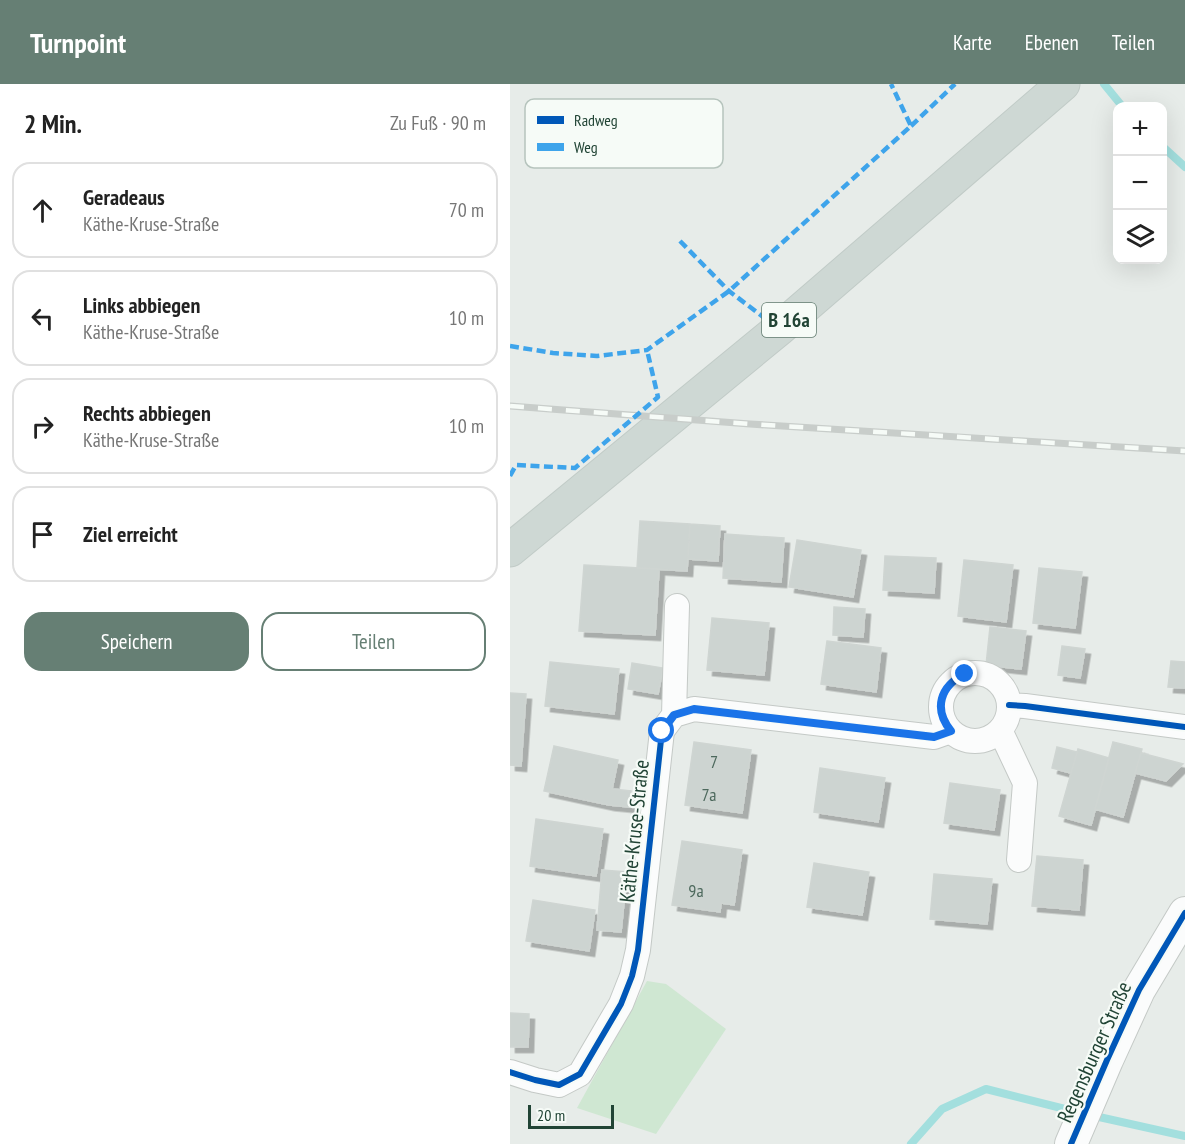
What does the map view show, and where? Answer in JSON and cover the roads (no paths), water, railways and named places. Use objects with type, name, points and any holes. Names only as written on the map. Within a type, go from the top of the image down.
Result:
[{"type":"main road","name":"B 16a","points":[[510,550],[779,329],[1063,84]]},
{"type":"street","name":"Käthe-Kruse-Straße","points":[[510,1072],[559,1085],[580,1074],[621,1004],[632,976],[638,950],[662,731],[674,715],[677,606]]},
{"type":"street","points":[[974,672],[987,675],[999,682],[1006,693],[1009,705],[1008,719],[1000,730],[990,738],[977,742],[964,740],[951,731],[944,723],[940,711],[941,701],[948,685],[965,674],[974,672]]},
{"type":"street","points":[[1009,705],[1185,727]]},
{"type":"street","points":[[674,715],[694,709],[934,737],[951,731]]},
{"type":"street","points":[[1000,730],[1025,783],[1020,860]]},
{"type":"street","name":"Regensburger Straße","points":[[1071,1144],[1140,990],[1185,913]]},
{"type":"waterway","points":[[1104,84],[1119,102]]},
{"type":"waterway","points":[[1167,151],[1185,167]]},
{"type":"waterway","points":[[911,1144],[942,1109],[986,1089],[1077,1112]]},
{"type":"waterway","points":[[1090,1115],[1185,1136]]},
{"type":"railway","points":[[510,406],[750,424],[1185,451]]}]
